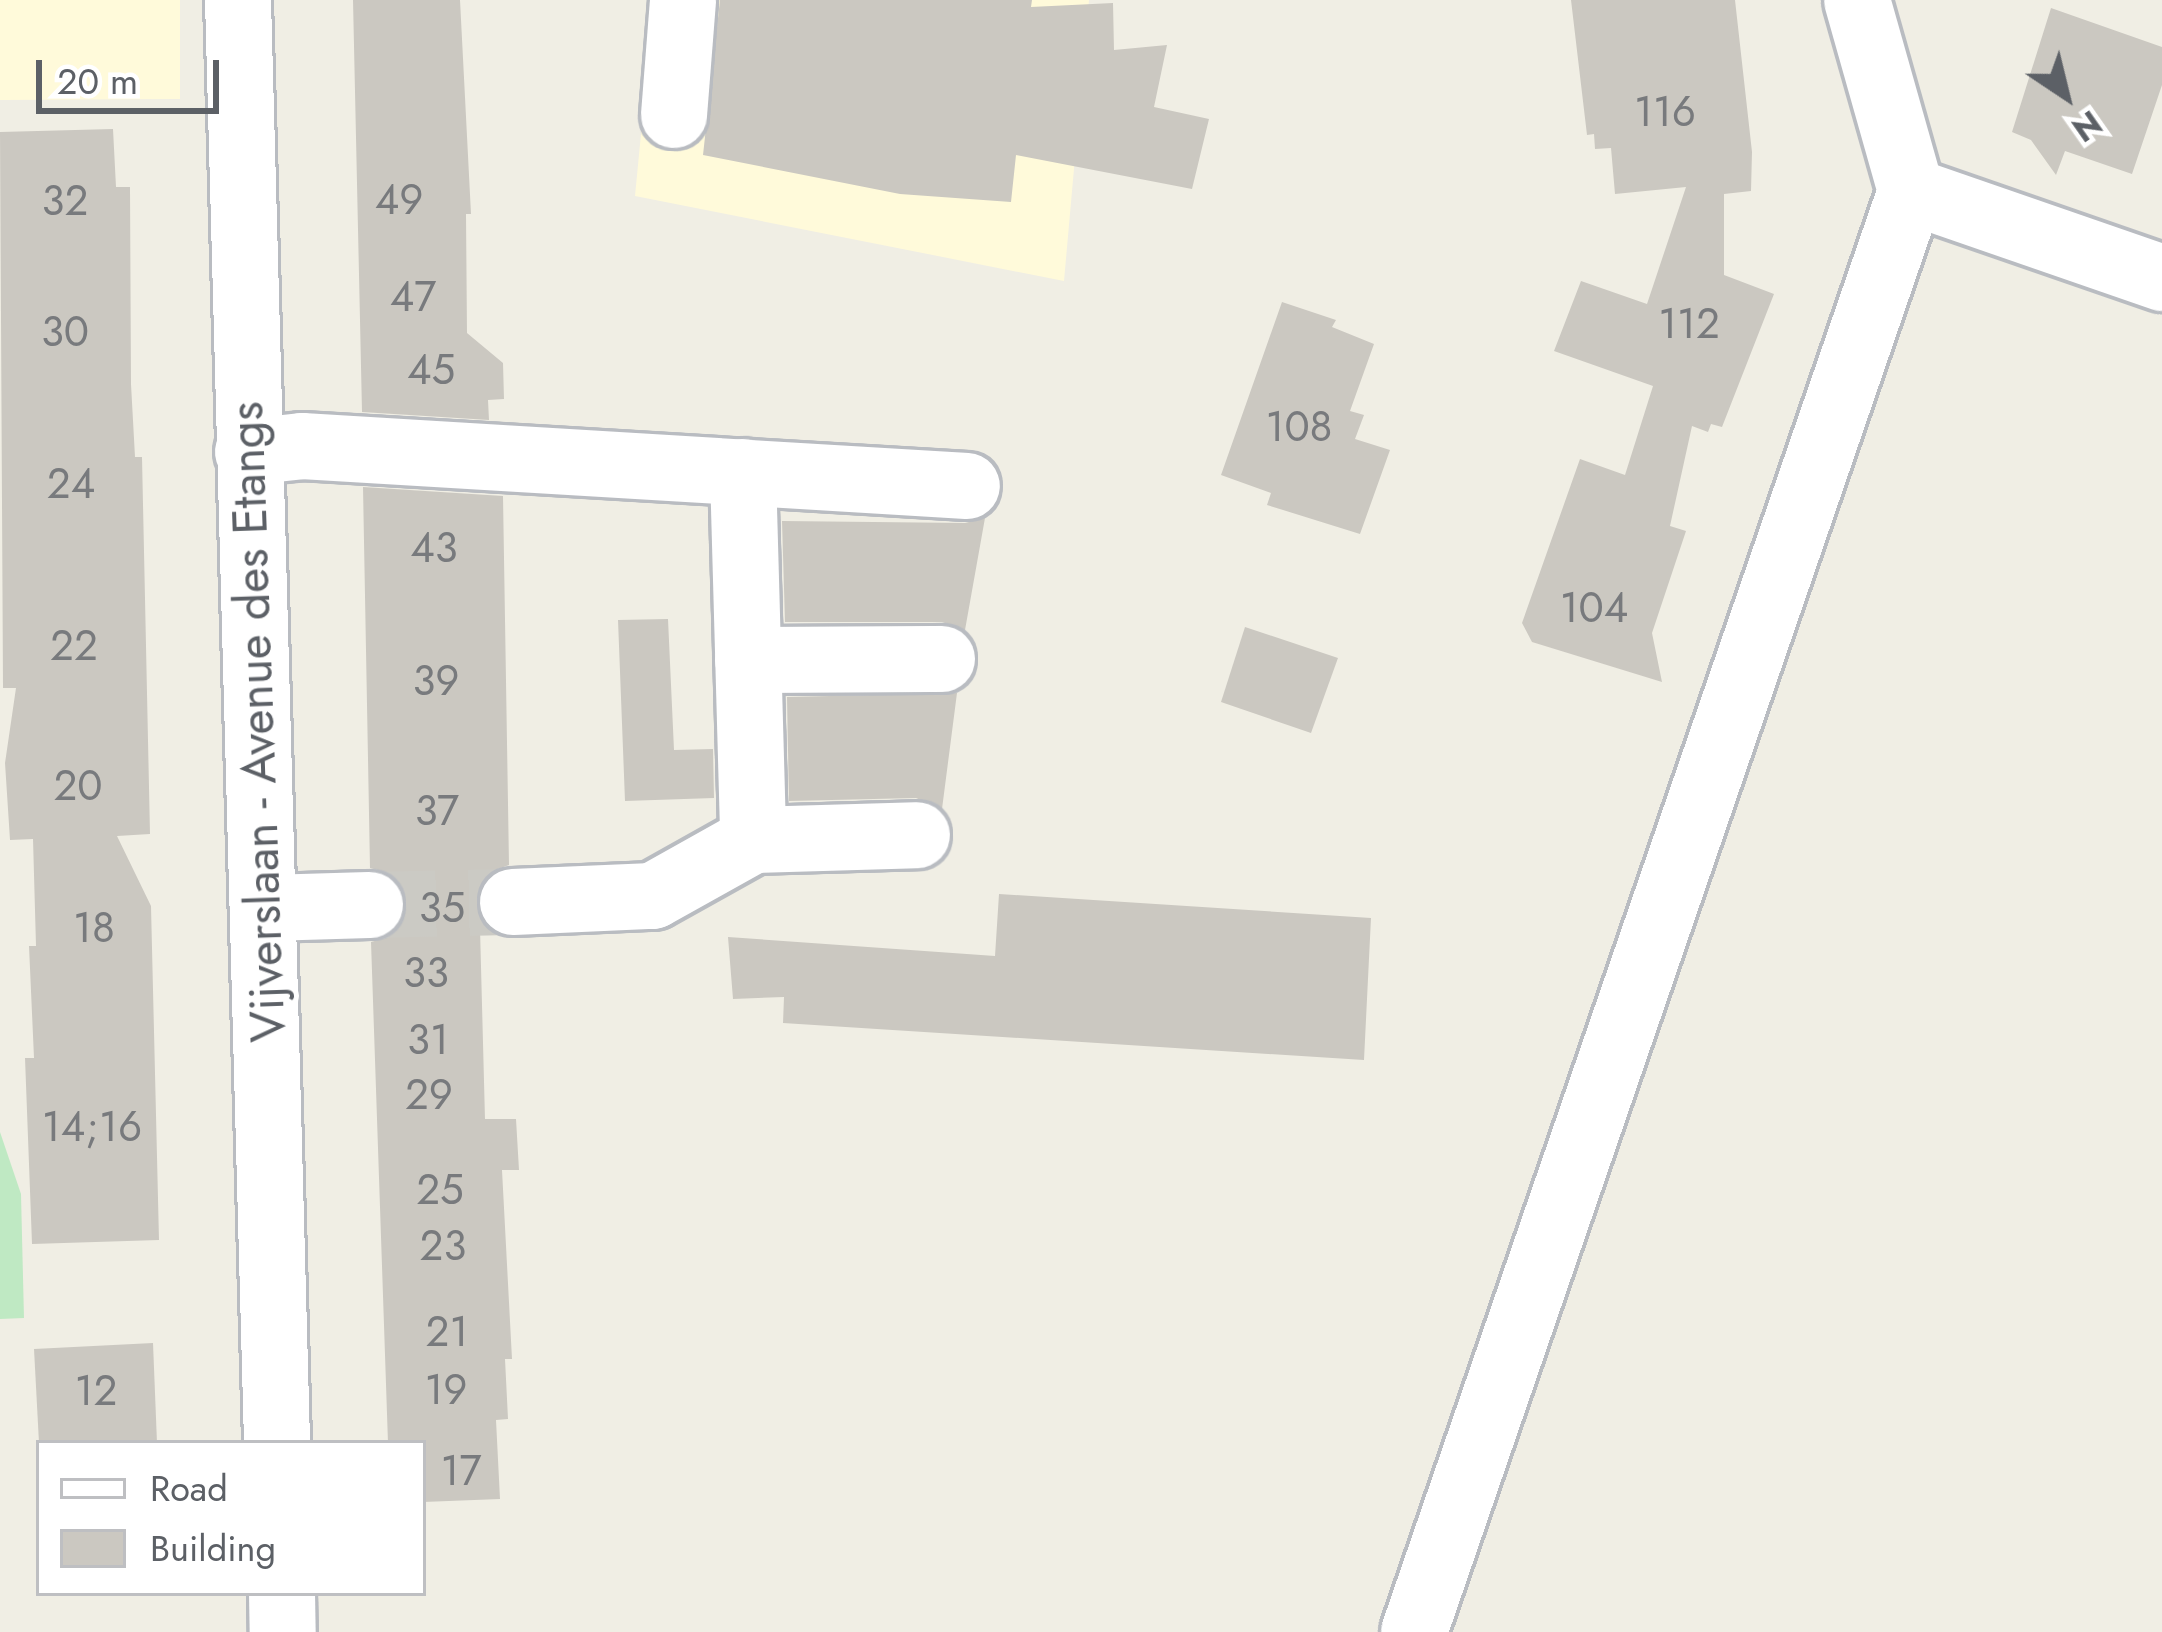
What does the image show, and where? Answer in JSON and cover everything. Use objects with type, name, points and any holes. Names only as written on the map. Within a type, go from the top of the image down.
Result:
[{"type":"street","name":"Vijverslaan - Avenue des Etangs","points":[[238,0],[248,452],[267,908],[277,1440]]},
{"type":"street","points":[[674,115],[683,0]]},
{"type":"street","points":[[1414,1632],[1911,191],[1857,0]]},
{"type":"street","points":[[1911,191],[2162,278]]},
{"type":"street","points":[[248,452],[302,446],[967,486]]},
{"type":"street","points":[[743,472],[753,840]]},
{"type":"street","points":[[748,660],[942,658]]},
{"type":"street","points":[[513,902],[653,896],[753,840],[917,835]]},
{"type":"street","points":[[267,908],[370,905]]},
{"type":"street","points":[[282,1596],[283,1632]]},
{"type":"shaded area","points":[[0,0],[180,0],[180,99],[0,100]]},
{"type":"shaded area","points":[[654,0],[1089,0],[1064,281],[635,196]]},
{"type":"green space","points":[[0,1132],[21,1194],[24,1318],[0,1319]]},
{"type":"building","points":[[353,0],[460,0],[471,214],[466,214],[467,333],[503,363],[504,399],[488,400],[489,420],[362,412]]},
{"type":"building","points":[[720,0],[1032,0],[1031,7],[1113,3],[1114,50],[1167,45],[1154,107],[1209,119],[1192,189],[1016,155],[1011,202],[900,194],[703,155]]},
{"type":"building","points":[[1571,0],[1735,0],[1752,152],[1751,191],[1724,194],[1724,275],[1774,294],[1722,427],[1711,424],[1708,432],[1692,426],[1670,526],[1686,531],[1652,633],[1662,682],[1532,642],[1522,623],[1580,459],[1625,475],[1653,386],[1554,351],[1581,281],[1647,304],[1686,187],[1615,194],[1611,148],[1595,149],[1594,134],[1587,135]]},
{"type":"building","points":[[2051,8],[2162,47],[2162,85],[2132,174],[2065,151],[2056,175],[2031,140],[2012,132]]},
{"type":"building","points":[[113,129],[116,187],[130,187],[131,384],[135,457],[142,457],[150,834],[117,836],[151,906],[159,1240],[32,1244],[25,1058],[34,1058],[29,946],[36,946],[33,839],[10,840],[5,763],[16,688],[3,688],[0,132]]},
{"type":"building","points":[[1282,302],[1336,320],[1332,327],[1374,344],[1350,411],[1364,415],[1355,439],[1390,450],[1360,534],[1267,505],[1271,493],[1221,475]]},
{"type":"building","points":[[363,487],[503,496],[509,865],[492,871],[480,884],[476,902],[487,928],[480,928],[485,1119],[516,1119],[519,1170],[502,1170],[512,1359],[505,1359],[508,1419],[496,1420],[500,1499],[426,1502],[426,1440],[388,1440],[371,942],[389,937],[402,924],[407,903],[402,886],[389,873],[370,868]]},
{"type":"building","points":[[985,518],[965,630],[942,622],[785,622],[782,521],[965,523]]},
{"type":"building","points":[[668,619],[674,750],[713,749],[714,798],[625,801],[618,620]]},
{"type":"building","points":[[1245,627],[1338,658],[1311,733],[1221,702]]},
{"type":"building","points":[[957,693],[942,809],[916,798],[789,801],[787,697]]},
{"type":"building","points":[[999,894],[1371,918],[1364,1060],[783,1023],[784,997],[733,999],[728,937],[995,956]]},
{"type":"building","points":[[153,1343],[157,1440],[39,1440],[34,1349]]},
{"type":"tunnel","points":[[370,905],[513,902]]}]
